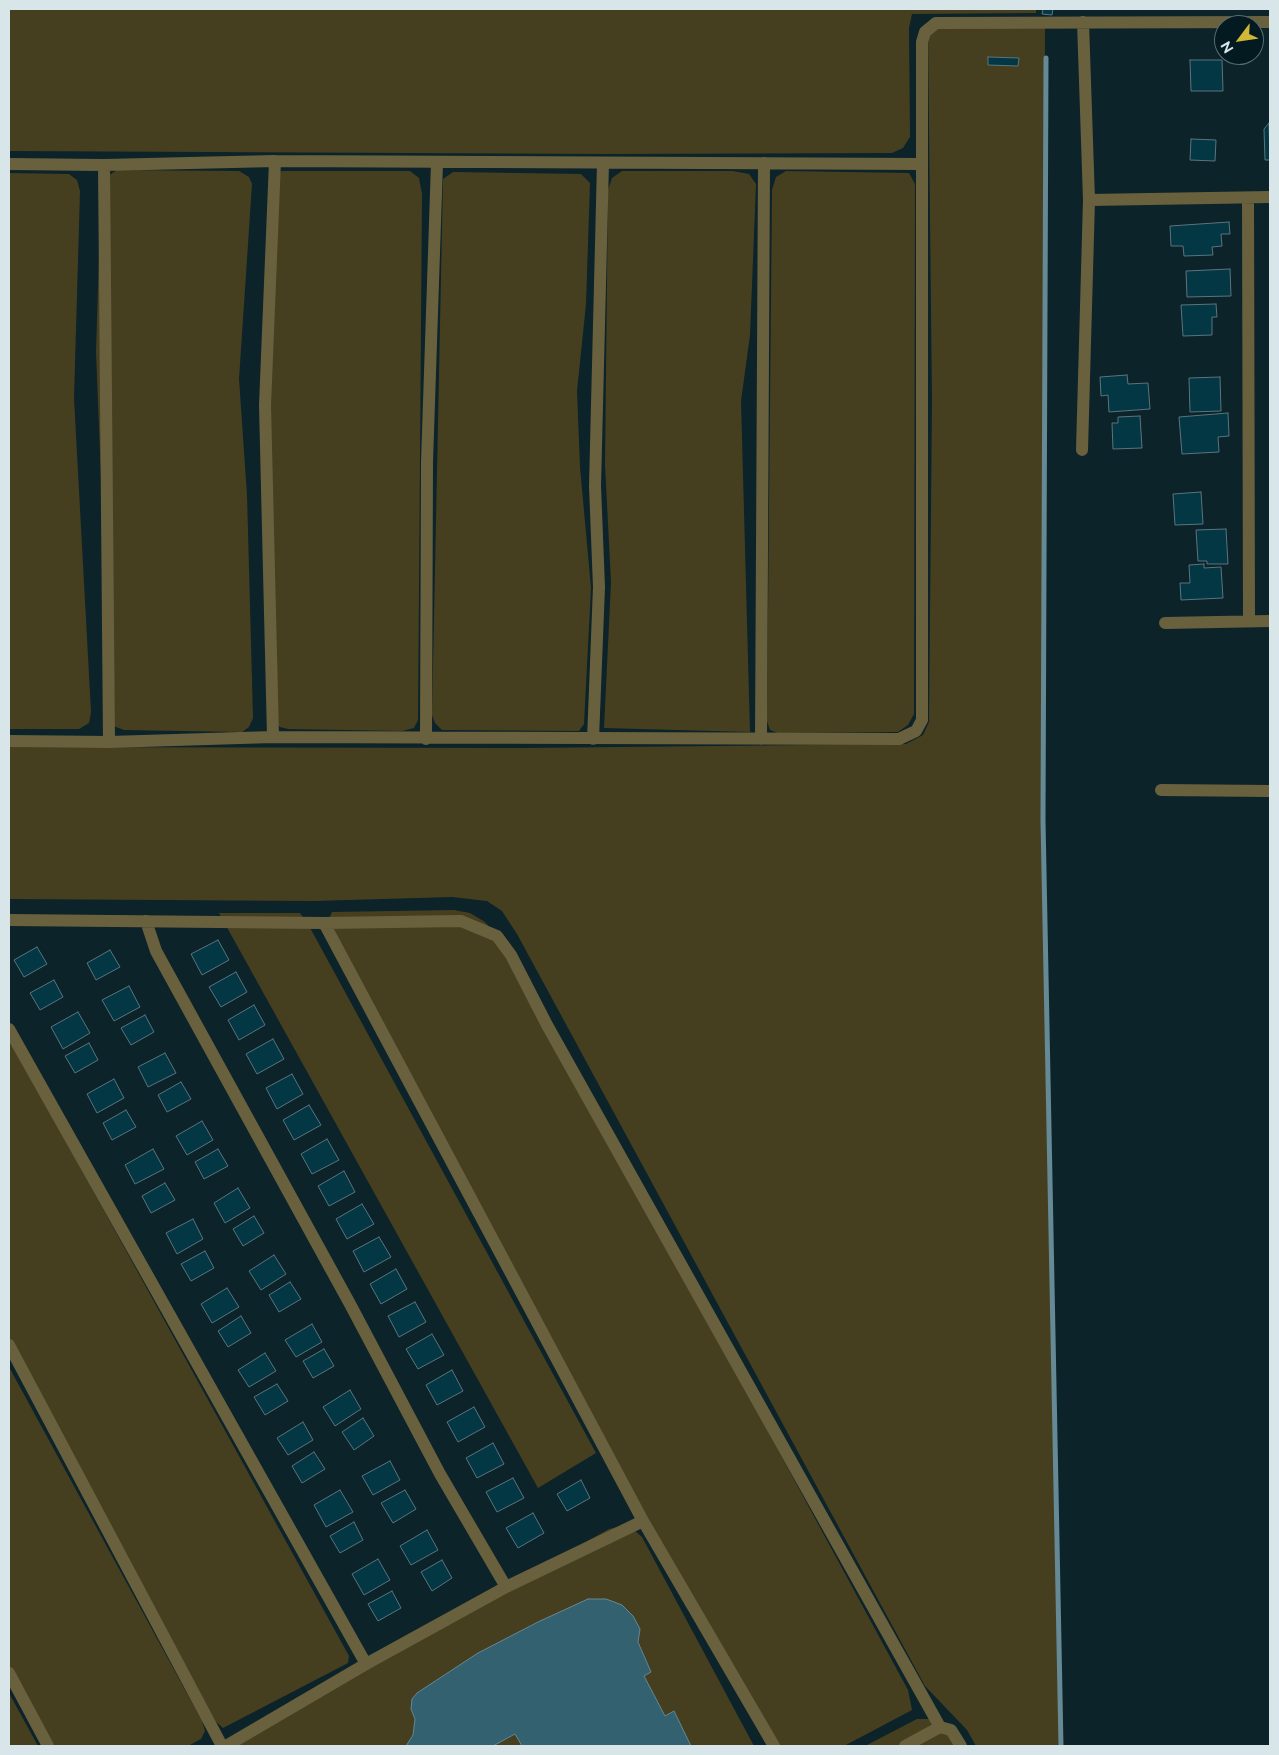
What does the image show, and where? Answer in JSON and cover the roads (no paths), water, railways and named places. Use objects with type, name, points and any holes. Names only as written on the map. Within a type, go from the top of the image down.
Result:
[{"type":"street","points":[[1082,450],[1090,200],[1083,22]]},
{"type":"street","points":[[9,741],[109,742],[273,737],[426,739],[899,739],[916,731],[922,720],[922,42],[925,32],[936,23],[1270,22]]},
{"type":"street","points":[[9,164],[104,165],[275,161],[922,164]]},
{"type":"street","points":[[273,737],[265,405],[275,161]]},
{"type":"street","points":[[426,739],[427,462],[436,163]]},
{"type":"street","points":[[593,739],[599,587],[595,486],[603,163]]},
{"type":"street","points":[[761,739],[764,163]]},
{"type":"street","points":[[104,165],[109,742]]},
{"type":"street","points":[[1090,200],[1270,197]]},
{"type":"street","points":[[1248,198],[1249,621]]},
{"type":"street","points":[[1165,623],[1270,621]]},
{"type":"street","points":[[1161,790],[1270,791]]},
{"type":"street","points":[[9,920],[324,923],[461,921],[497,936],[511,955],[547,1025],[940,1727]]},
{"type":"street","points":[[146,921],[161,960],[350,1304],[440,1474],[506,1587]]},
{"type":"street","points":[[324,923],[642,1521],[774,1746]]},
{"type":"street","points":[[9,1029],[366,1664]]},
{"type":"street","points":[[9,1346],[222,1746]]},
{"type":"street","points":[[226,1746],[366,1664],[506,1587],[642,1521]]},
{"type":"street","points":[[9,1673],[48,1746]]},
{"type":"street","points":[[906,1746],[940,1727],[951,1730],[961,1746]]},
{"type":"water","points":[[588,1599],[606,1599],[622,1605],[633,1616],[640,1629],[638,1642],[651,1672],[644,1676],[665,1716],[674,1711],[691,1746],[522,1746],[515,1734],[493,1746],[406,1746],[413,1735],[415,1719],[411,1709],[412,1699],[417,1693],[478,1653]]},
{"type":"waterway","points":[[1046,58],[1043,820],[1061,1746]]}]
